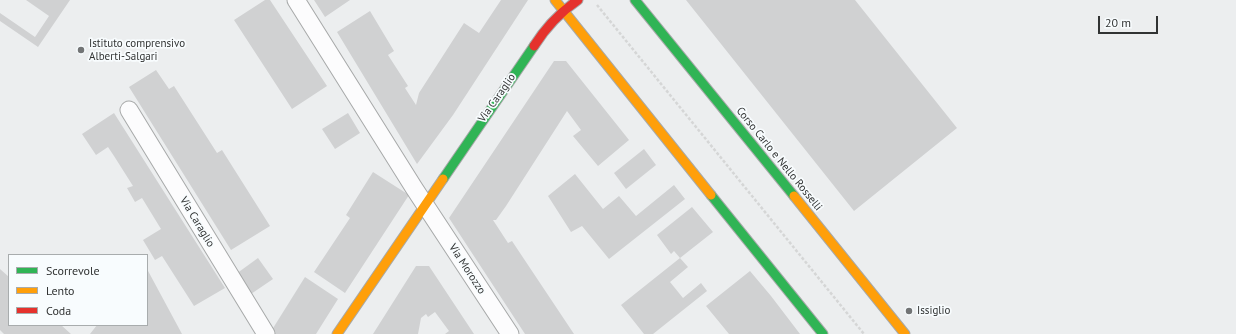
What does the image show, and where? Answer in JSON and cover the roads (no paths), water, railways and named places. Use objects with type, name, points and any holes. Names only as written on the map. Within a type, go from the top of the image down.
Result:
[{"type":"street","points":[[296,0],[425,204]]},
{"type":"street","points":[[555,0],[823,334]]},
{"type":"street","name":"Via Caraglio","points":[[336,334],[547,26],[563,10],[578,0]]},
{"type":"street","name":"Corso Carlo e Nello Rosselli","points":[[635,0],[905,334]]},
{"type":"street","name":"Via Caraglio","points":[[129,110],[266,334]]},
{"type":"street","name":"Via Morozzo","points":[[425,204],[510,334]]},
{"type":"place","name":"Istituto comprensivo Alberti-Salgari","points":[[81,50]]},
{"type":"place","name":"Issiglio","points":[[909,311]]}]
